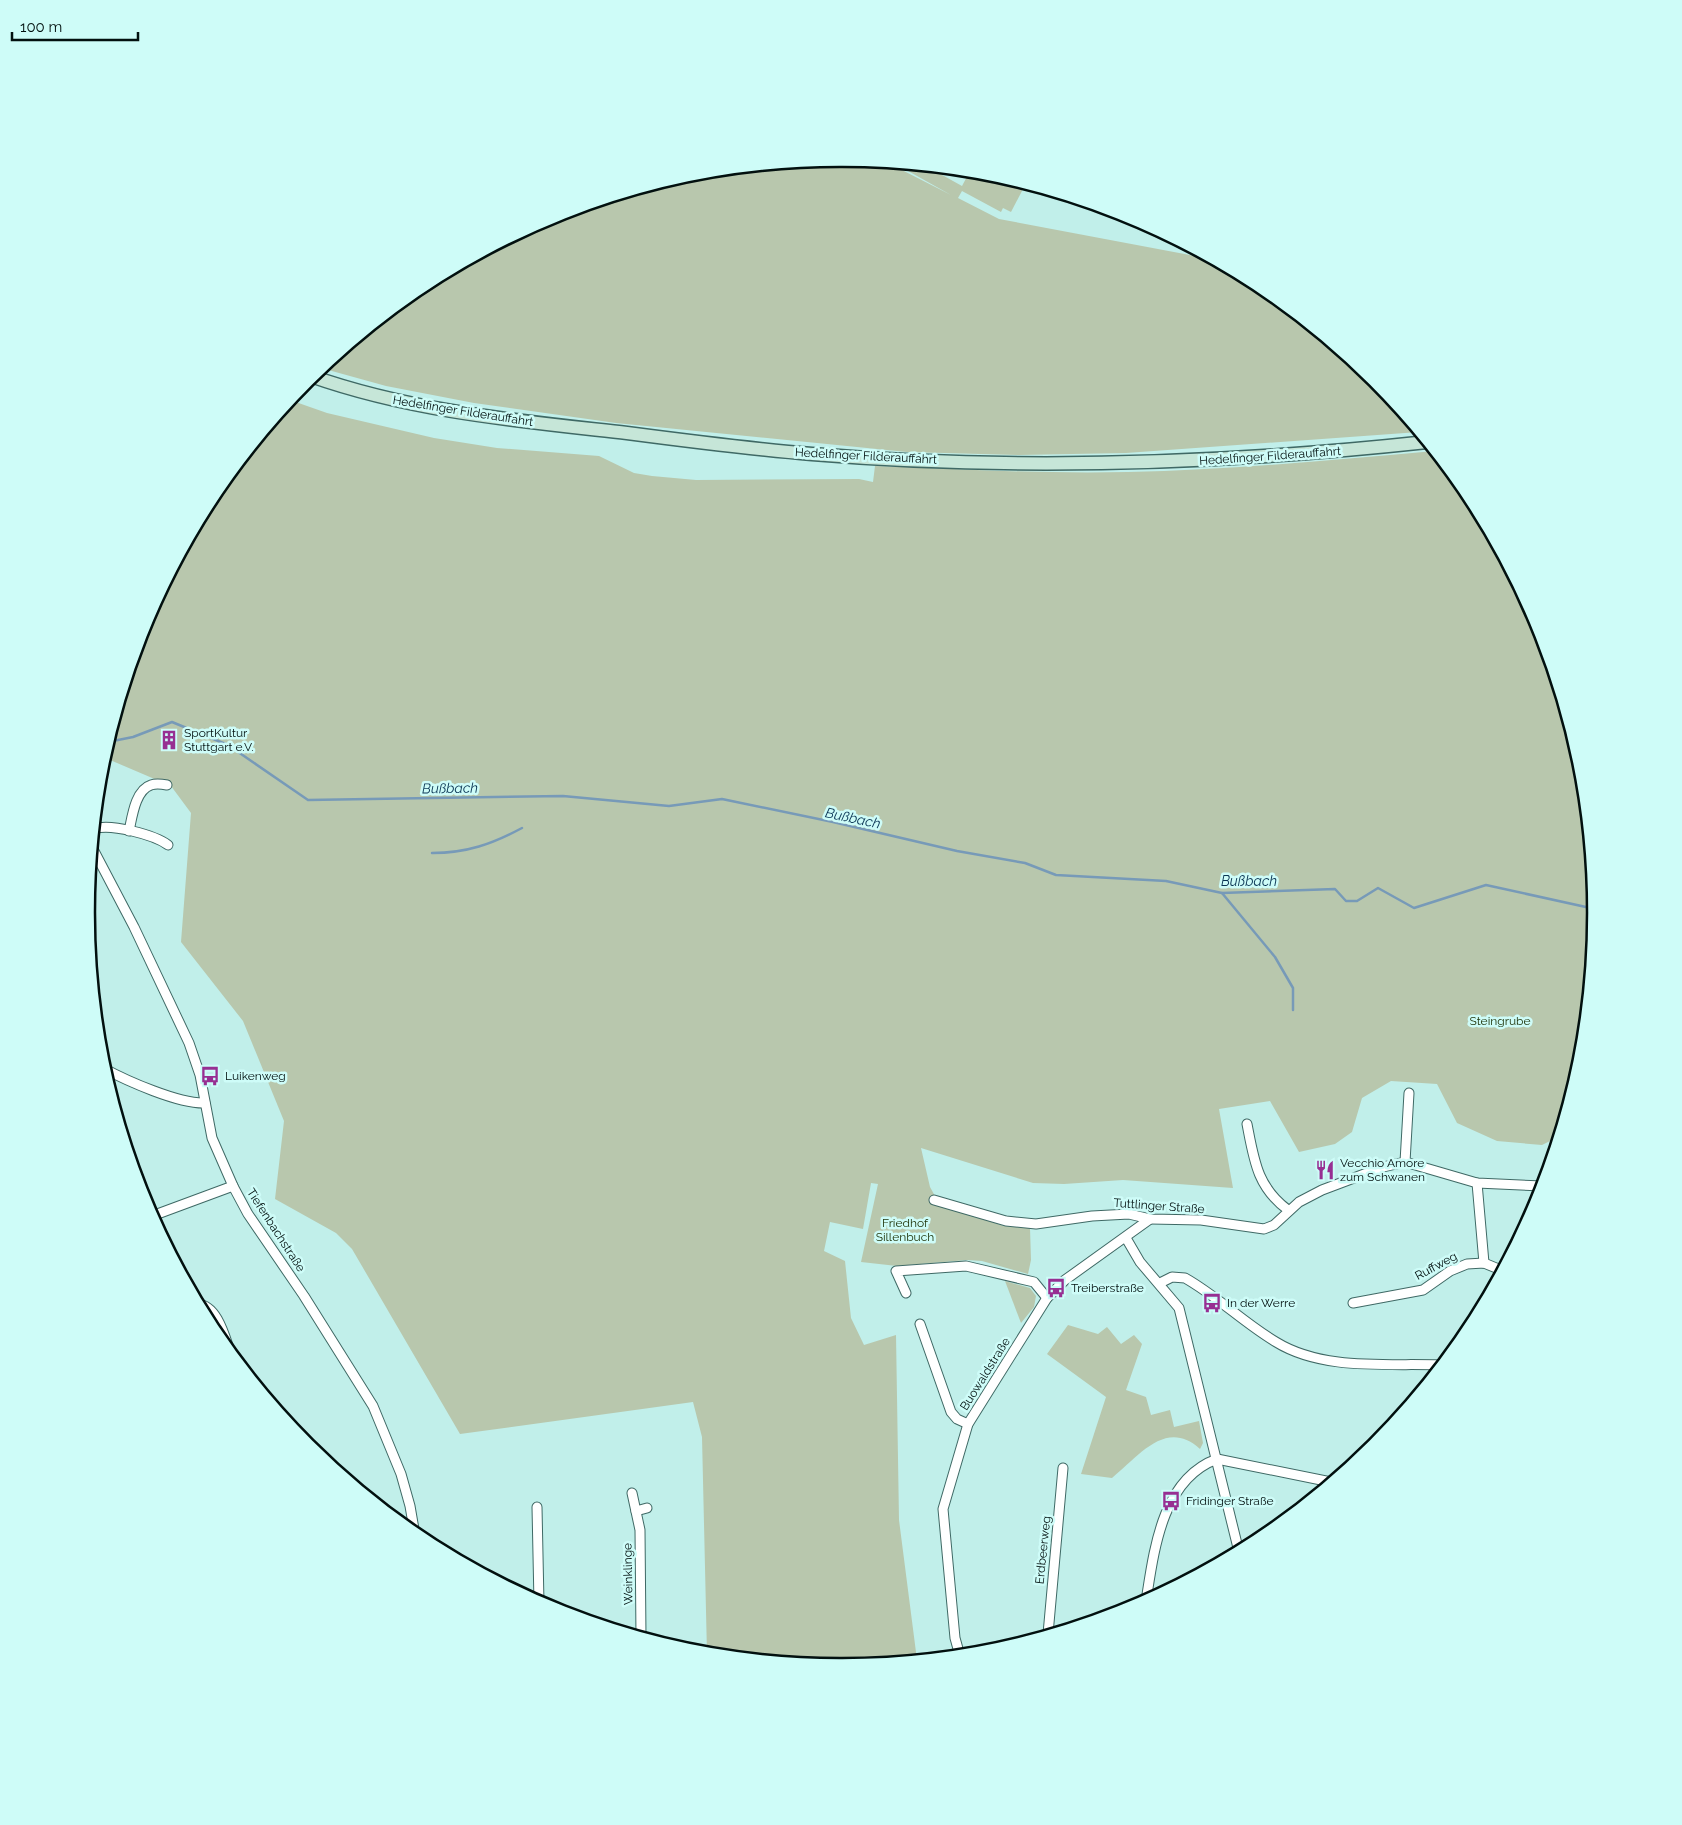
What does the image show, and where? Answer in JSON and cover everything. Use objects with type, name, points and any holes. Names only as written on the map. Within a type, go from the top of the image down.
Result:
[{"type":"main road","name":"Hedelfinger Filderauffahrt","points":[[320,379],[392,400],[476,415],[772,450],[862,457],[1008,463],[1129,463],[1266,457],[1420,443]]},
{"type":"street","points":[[129,832],[134,806],[147,787],[153,784],[167,785]]},
{"type":"street","points":[[100,828],[104,827],[155,838],[168,846]]},
{"type":"street","name":"Tiefenbachstraße","points":[[97,859],[134,927],[189,1043],[200,1075],[212,1138],[233,1186],[248,1214],[304,1296],[373,1406],[401,1474],[413,1523]]},
{"type":"street","points":[[113,1073],[181,1100],[194,1104],[205,1103]]},
{"type":"street","points":[[1405,1162],[1410,1093]]},
{"type":"street","points":[[1247,1124],[1256,1164],[1264,1186],[1271,1196],[1288,1210]]},
{"type":"street","name":"Tuttlinger Straße","points":[[934,1200],[1006,1221],[1036,1224],[1092,1216],[1129,1214],[1150,1219],[1201,1220],[1264,1229],[1274,1224],[1299,1202],[1330,1187],[1383,1167],[1405,1162],[1477,1183],[1535,1186]]},
{"type":"street","points":[[1477,1183],[1484,1263],[1496,1268]]},
{"type":"street","points":[[159,1213],[233,1186]]},
{"type":"street","name":"Buowaldstraße","points":[[958,1649],[955,1638],[943,1509],[968,1424],[1048,1298],[1065,1280],[1150,1219]]},
{"type":"street","points":[[1126,1238],[1140,1262],[1160,1283],[1179,1308],[1237,1544]]},
{"type":"street","name":"Ruffweg","points":[[1353,1303],[1422,1290],[1450,1271],[1467,1264],[1484,1263]]},
{"type":"street","points":[[906,1293],[896,1271],[966,1266],[1034,1282],[1048,1298]]},
{"type":"street","points":[[1160,1283],[1172,1277],[1185,1278],[1276,1343],[1303,1354],[1348,1362],[1435,1365]]},
{"type":"street","points":[[920,1324],[951,1412],[957,1419],[968,1424]]},
{"type":"street","points":[[1148,1592],[1159,1538],[1171,1501],[1190,1474],[1202,1464],[1217,1458],[1324,1480]]},
{"type":"street","name":"Erdbeerweg","points":[[1048,1629],[1063,1468]]},
{"type":"street","name":"Weinklinge","points":[[632,1493],[640,1530],[641,1631]]},
{"type":"street","points":[[538,1507],[539,1594]]},
{"type":"street","points":[[636,1511],[647,1508]]},
{"type":"green space","points":[[792,168],[890,168],[900,169],[951,195],[906,170],[939,173],[962,186],[966,178],[1023,189],[1011,212],[1003,208],[1001,212],[962,191],[958,198],[999,219],[1195,256],[1255,292],[1333,352],[1369,385],[1412,433],[1126,453],[1019,455],[907,452],[616,423],[474,403],[386,386],[329,370],[387,321],[427,292],[468,266],[511,243],[556,223],[601,206],[695,181]]},
{"type":"green space","points":[[297,402],[327,413],[434,438],[497,448],[599,456],[634,473],[696,480],[859,479],[873,482],[875,466],[1002,471],[1166,471],[1281,464],[1428,452],[1461,498],[1487,540],[1510,583],[1530,627],[1562,719],[1581,815],[1587,912],[1581,1010],[1573,1058],[1562,1106],[1551,1141],[1542,1145],[1497,1141],[1457,1123],[1437,1084],[1391,1081],[1362,1098],[1352,1132],[1335,1144],[1299,1152],[1270,1101],[1219,1109],[1233,1188],[1123,1180],[1064,1184],[1033,1183],[921,1148],[930,1187],[940,1205],[1004,1226],[1030,1228],[1031,1260],[1028,1274],[982,1261],[967,1260],[897,1266],[861,1262],[878,1184],[871,1183],[863,1229],[830,1222],[824,1251],[845,1261],[851,1318],[864,1345],[896,1335],[899,1520],[916,1654],[890,1657],[792,1657],[707,1646],[702,1437],[693,1402],[460,1434],[352,1249],[336,1233],[275,1199],[284,1121],[243,1021],[181,942],[191,813],[171,786],[111,760],[120,719],[135,673],[152,627],[195,539],[249,458]]},
{"type":"green space","points":[[1005,1281],[1030,1288],[1036,1296],[1034,1307],[1021,1323]]},
{"type":"green space","points":[[1068,1325],[1098,1334],[1107,1327],[1121,1344],[1134,1335],[1142,1344],[1126,1390],[1146,1397],[1151,1415],[1170,1410],[1174,1427],[1199,1421],[1203,1443],[1200,1449],[1188,1440],[1176,1437],[1164,1439],[1143,1451],[1112,1478],[1081,1474],[1106,1397],[1047,1354]]},
{"type":"waterway","name":"Bußbach","points":[[115,741],[133,737],[172,722],[228,745],[308,800],[563,796],[669,806],[722,799],[833,822],[957,851],[1025,863],[1056,875],[1166,881],[1222,893],[1335,889],[1346,901],[1357,901],[1378,888],[1414,908],[1486,885],[1587,907]]},
{"type":"waterway","points":[[432,853],[445,853],[479,846],[500,839],[522,828]]},
{"type":"waterway","points":[[1222,893],[1275,957],[1293,988],[1293,1010]]},
{"type":"place","name":"SportKultur Stuttgart e.V.","points":[[169,740]]},
{"type":"place","name":"Luikenweg","points":[[210,1076]]},
{"type":"place","name":"Vecchio Amore zum Schwanen","points":[[1325,1170]]},
{"type":"place","name":"Treiberstraße","points":[[1056,1288]]},
{"type":"place","name":"In der Werre","points":[[1212,1303]]},
{"type":"place","name":"Fridinger Straße","points":[[1171,1501]]},
{"type":"park label","name":"Steingrube","points":[[1500,1021]]},
{"type":"park label","name":"Friedhof Sillenbuch","points":[[905,1230]]}]
